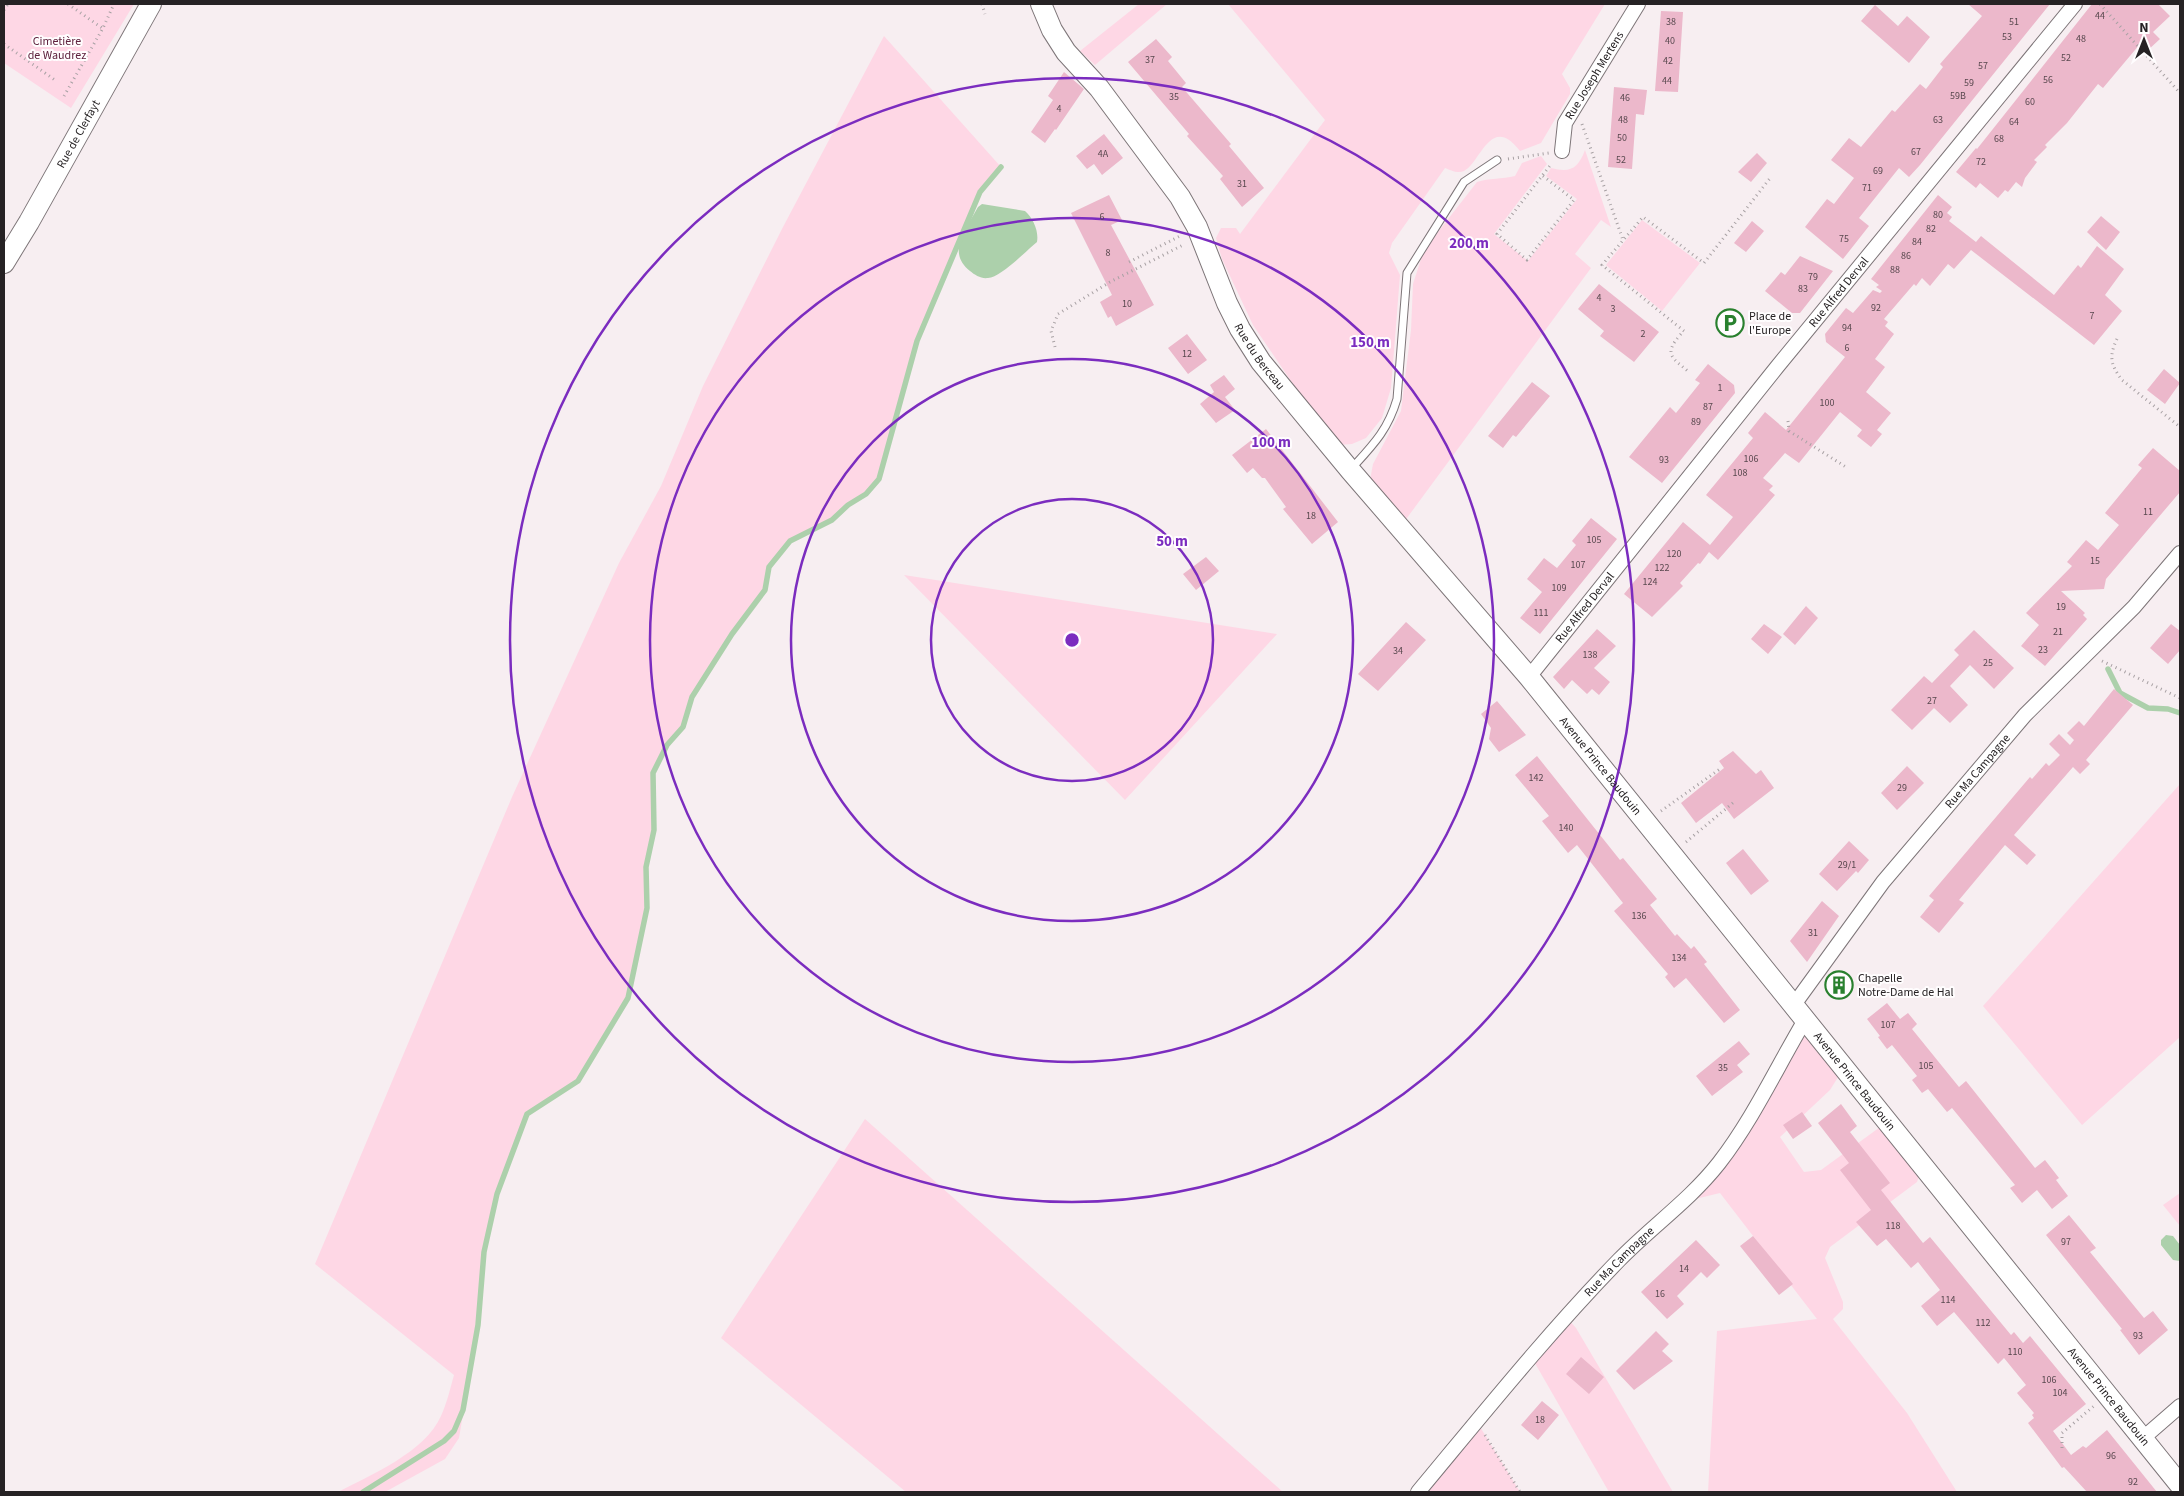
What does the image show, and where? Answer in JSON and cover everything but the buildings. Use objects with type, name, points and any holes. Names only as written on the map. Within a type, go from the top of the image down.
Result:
[{"type":"street","name":"Rue de Clerfayt","points":[[4,263],[30,222],[151,4]]},
{"type":"street","name":"Rue du Berceau","points":[[1041,4],[1052,30],[1066,52],[1100,88],[1180,197],[1199,231],[1224,295],[1240,329],[1261,362],[1350,470],[1528,677]]},
{"type":"street","name":"Rue Joseph Mertens","points":[[1562,151],[1565,123],[1638,4]]},
{"type":"street","name":"Rue Alfred Derval","points":[[1528,677],[1872,250],[2075,4]]},
{"type":"street","name":"Rue Ma Campagne","points":[[1418,1492],[1619,1260],[1683,1202],[1720,1161],[1750,1116],[1799,1013],[1883,882],[2025,715],[2134,607],[2180,553]]},
{"type":"street","name":"Avenue Prince Baudouin","points":[[1528,677],[2180,1485]]},
{"type":"street","points":[[2142,1440],[2180,1406]]},
{"type":"lane","points":[[1350,470],[1381,436],[1393,412],[1396,399],[1407,273],[1464,182],[1497,160]]},
{"type":"path","points":[[4,10],[8,4]]},
{"type":"path","points":[[68,4],[103,28]]},
{"type":"path","points":[[64,96],[103,28],[114,4]]},
{"type":"path","points":[[982,4],[985,14]]},
{"type":"path","points":[[2100,4],[2180,93]]},
{"type":"path","points":[[4,44],[55,80]]},
{"type":"path","points":[[1576,105],[1623,240]]},
{"type":"path","points":[[1497,160],[1562,151]]},
{"type":"path","points":[[1542,176],[1574,200],[1527,260],[1497,234],[1542,176],[1562,151]]},
{"type":"path","points":[[1690,373],[1673,358],[1671,353],[1672,344],[1682,333],[1602,265],[1643,216],[1704,263],[1771,177]]},
{"type":"path","points":[[1129,262],[1199,231]]},
{"type":"path","points":[[1055,347],[1051,331],[1058,314],[1199,231]]},
{"type":"path","points":[[2117,339],[2110,358],[2115,371],[2122,380],[2180,427]]},
{"type":"path","points":[[1788,421],[1789,431],[1846,467]]},
{"type":"path","points":[[2090,651],[2101,661],[2180,698]]},
{"type":"path","points":[[1645,822],[1720,769]]},
{"type":"path","points":[[1671,854],[1734,802]]},
{"type":"path","points":[[2062,1448],[2062,1434],[2107,1396]]},
{"type":"path","points":[[1477,1422],[1520,1492]]},
{"type":"green space","name":"Cimetière de Waudrez","points":[[4,4],[134,4],[71,108],[4,63]]},
{"type":"green space","points":[[1139,4],[1167,4],[1095,65],[1080,51]]},
{"type":"green space","points":[[1228,4],[1605,4],[1562,74],[1570,88],[1570,94],[1541,143],[1520,151],[1510,141],[1501,137],[1494,138],[1464,171],[1457,172],[1445,168],[1392,243],[1389,253],[1400,275],[1391,388],[1382,418],[1366,438],[1352,444],[1338,445],[1331,432],[1295,387],[1253,325],[1222,259],[1216,238],[1221,228],[1236,228],[1240,234],[1325,120]]},
{"type":"green space","points":[[884,36],[1001,167],[980,192],[917,341],[879,479],[866,494],[848,505],[832,520],[790,541],[769,567],[765,590],[732,634],[692,697],[683,727],[667,745],[653,773],[654,830],[646,867],[647,908],[628,998],[578,1081],[527,1114],[497,1194],[484,1252],[478,1325],[459,1438],[445,1459],[385,1492],[338,1492],[396,1461],[423,1441],[441,1416],[454,1375],[315,1264],[512,797],[619,563],[661,486],[703,386],[783,227]]},
{"type":"green space","points":[[1585,150],[1611,227],[1601,220],[1575,254],[1591,268],[1404,522],[1370,480],[1373,464],[1401,411],[1411,330],[1413,284],[1422,256],[1477,182],[1515,176],[1522,163],[1541,156],[1547,164],[1494,234],[1528,261],[1577,199],[1546,176],[1551,168],[1568,170],[1572,168],[1579,162]]},
{"type":"green space","points":[[1642,220],[1700,263],[1662,311],[1606,265]]},
{"type":"green space","points":[[904,575],[1277,634],[1125,800]]},
{"type":"green space","points":[[2180,784],[2180,1037],[2082,1125],[1983,1006]]},
{"type":"green space","points":[[1805,1020],[1840,1074],[1830,1090],[1780,1137],[1804,1172],[1821,1170],[1887,1122],[1922,1167],[1917,1182],[1830,1247],[1825,1258],[1843,1302],[1843,1309],[1833,1319],[1907,1413],[1957,1492],[1708,1492],[1717,1331],[1817,1319],[1720,1193],[1683,1202],[1713,1171]]},
{"type":"green space","points":[[865,1119],[1283,1492],[906,1492],[721,1338]]},
{"type":"green space","points":[[2180,1193],[2180,1226],[2163,1205]]},
{"type":"green space","points":[[1567,1318],[1576,1328],[1673,1492],[1609,1492],[1532,1358]]},
{"type":"green space","points":[[1477,1422],[1520,1492],[1418,1492]]},
{"type":"shaded area","points":[[982,204],[1025,211],[1033,221],[1037,234],[1037,242],[1006,269],[988,278],[981,277],[972,272],[963,264],[959,256],[960,240],[978,207]]},
{"type":"shaded area","points":[[2166,1235],[2173,1236],[2180,1245],[2180,1261],[2173,1260],[2161,1245],[2161,1240]]},
{"type":"waterway","points":[[363,1492],[444,1441],[454,1431],[463,1410],[478,1325],[484,1252],[497,1194],[527,1114],[578,1081],[628,998],[647,908],[646,867],[654,830],[653,773],[667,745],[683,727],[692,697],[732,634],[765,590],[769,567],[790,541],[832,520],[848,505],[866,494],[879,479],[917,341],[980,192],[1001,167]]},
{"type":"waterway","points":[[2108,669],[2120,693],[2148,708],[2168,709],[2180,713]]},
{"type":"place","name":"Place de l'Europe","points":[[1730,323]]},
{"type":"place","name":"Chapelle Notre-Dame de Hal","points":[[1839,985]]}]
